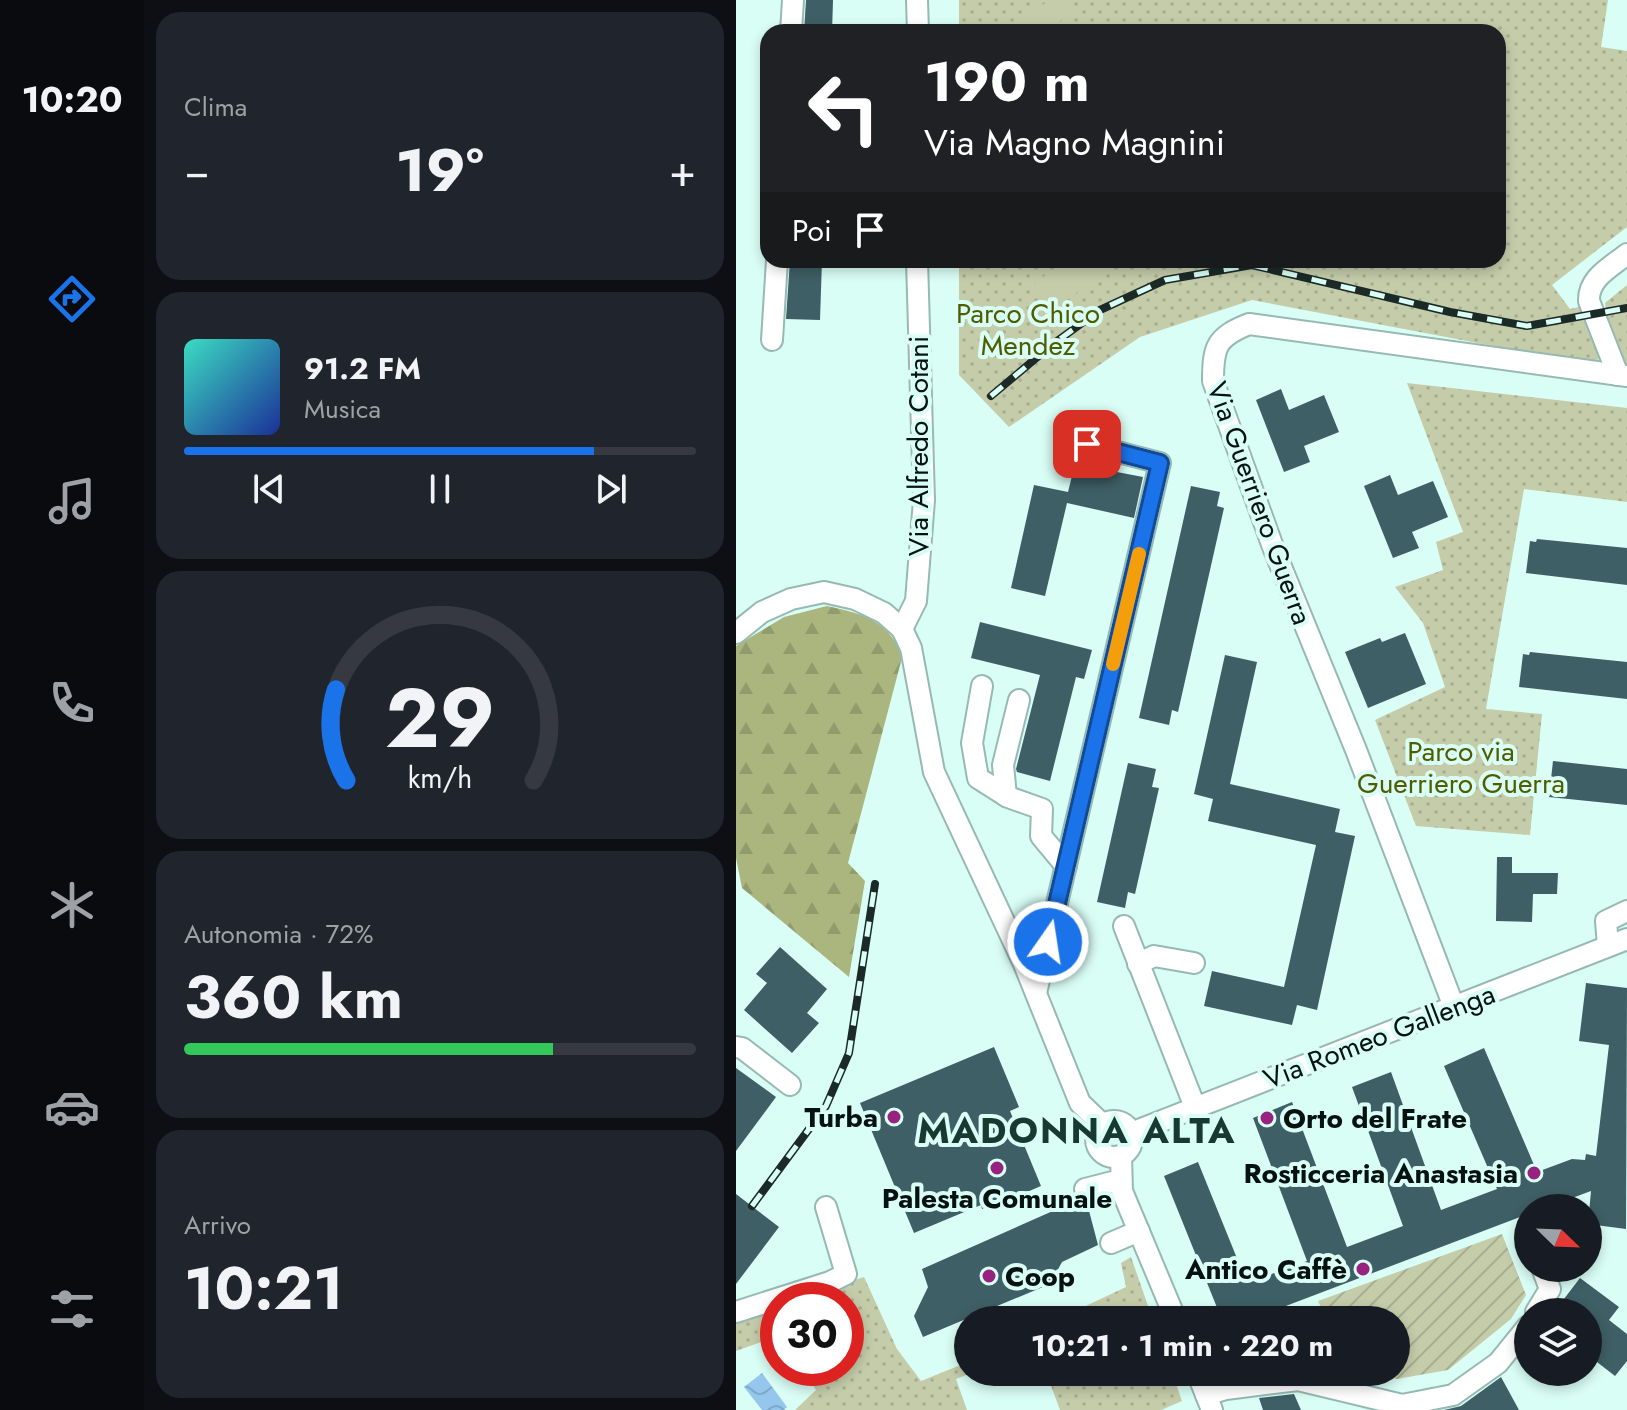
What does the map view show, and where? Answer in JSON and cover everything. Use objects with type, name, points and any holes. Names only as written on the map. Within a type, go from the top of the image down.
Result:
[{"type":"street","points":[[792,24],[793,0]]},
{"type":"street","points":[[917,0],[918,24]]},
{"type":"street","points":[[1622,376],[1589,301],[1589,292],[1595,279],[1627,254]]},
{"type":"street","points":[[772,340],[776,268]]},
{"type":"street","name":"Via Alfredo Cotani","points":[[902,629],[916,601],[924,500],[917,268]]},
{"type":"street","name":"Via Guerriero Guerra","points":[[1454,1007],[1356,750],[1273,547],[1213,381],[1213,355],[1228,332],[1249,324],[1622,376]]},
{"type":"street","points":[[1036,993],[1160,463],[1087,444]]},
{"type":"street","points":[[736,633],[762,612],[791,599],[824,592],[855,599],[884,613],[902,629],[911,648],[934,772],[1036,993],[1080,1103],[1103,1125]]},
{"type":"street","points":[[982,686],[972,743],[978,778],[1006,796],[1042,809],[1041,836],[1066,866]]},
{"type":"street","points":[[1006,796],[1003,765],[1019,700]]},
{"type":"street","points":[[1618,943],[1606,921],[1627,911]]},
{"type":"street","points":[[1124,926],[1195,1107]]},
{"type":"street","name":"Via Romeo Gallenga","points":[[1131,1133],[1618,943]]},
{"type":"street","points":[[1138,964],[1154,956],[1194,963]]},
{"type":"street","points":[[736,1047],[742,1048],[790,1085]]},
{"type":"street","points":[[1121,1156],[1108,1156],[1098,1148],[1096,1136],[1103,1125],[1119,1122],[1131,1133],[1131,1144],[1121,1156],[1122,1191],[1170,1306]]},
{"type":"street","points":[[1085,1189],[1120,1180]]},
{"type":"street","points":[[736,1312],[846,1274],[826,1207]]},
{"type":"street","points":[[1111,1243],[1139,1231]]},
{"type":"street","points":[[1209,1402],[1226,1389],[1298,1380],[1402,1405],[1453,1395],[1498,1363],[1514,1343]]},
{"type":"green space","name":"Parco Chico Mendez","points":[[959,0],[1608,0],[1601,47],[1627,51],[1627,227],[1552,285],[1570,309],[1579,307],[1603,359],[1577,362],[1252,300],[1140,337],[1009,427],[959,375],[959,268],[1506,268],[1506,24],[959,24]]},
{"type":"green space","points":[[1049,0],[1067,0],[1075,10],[1057,24],[1018,24]]},
{"type":"green space","points":[[1055,268],[1109,268],[1050,313],[1030,287]]},
{"type":"green space","points":[[1627,285],[1627,367],[1608,323],[1605,303]]},
{"type":"green space","name":"Parco via Guerriero Guerra","points":[[1407,383],[1627,408],[1627,502],[1524,489],[1486,709],[1542,714],[1530,835],[1416,826],[1375,720],[1445,687],[1423,623],[1395,587],[1443,570],[1436,542],[1463,532]]},
{"type":"green space","points":[[827,606],[872,620],[888,633],[903,654],[848,863],[865,881],[849,977],[742,888],[736,858],[736,646],[784,617]]},
{"type":"green space","points":[[1502,1234],[1514,1264],[1514,1282],[1521,1282],[1526,1295],[1524,1298],[1514,1298],[1511,1319],[1448,1370],[1410,1377],[1410,1306],[1320,1306],[1318,1301]]},
{"type":"green space","points":[[1131,1257],[1148,1306],[1086,1306],[1126,1287],[1121,1263]]},
{"type":"green space","points":[[864,1277],[897,1349],[921,1381],[954,1368],[954,1386],[958,1386],[967,1410],[795,1410],[816,1390],[813,1386],[864,1386],[864,1282],[849,1282]]},
{"type":"green space","points":[[760,1311],[760,1342],[736,1351],[736,1318]]},
{"type":"green space","points":[[1051,1386],[1177,1386],[1182,1401],[1161,1410],[1060,1410]]},
{"type":"water","points":[[760,1375],[760,1386],[772,1386],[787,1407],[784,1410],[762,1410],[744,1387]]},
{"type":"building","points":[[806,0],[833,0],[832,24],[804,24]]},
{"type":"building","points":[[789,268],[822,268],[820,320],[786,319]]},
{"type":"building","points":[[1281,389],[1289,410],[1324,395],[1339,432],[1304,446],[1310,462],[1284,472],[1256,400]]},
{"type":"building","points":[[1075,464],[1143,477],[1134,518],[1067,503],[1045,596],[1011,588],[1034,485],[1068,492]]},
{"type":"building","points":[[1390,475],[1398,495],[1433,481],[1448,517],[1412,532],[1419,548],[1393,558],[1364,486]]},
{"type":"building","points":[[1191,486],[1220,492],[1217,506],[1224,508],[1178,712],[1172,710],[1169,725],[1139,718]]},
{"type":"building","points":[[1537,539],[1627,548],[1627,585],[1526,573],[1530,541],[1536,542]]},
{"type":"building","points":[[980,622],[1092,650],[1084,679],[1076,677],[1050,781],[1017,772],[1016,769],[1040,675],[971,658]]},
{"type":"building","points":[[1405,633],[1426,684],[1368,708],[1345,652],[1380,638],[1382,642]]},
{"type":"building","points":[[1530,652],[1627,662],[1627,699],[1519,687],[1523,654],[1529,655]]},
{"type":"building","points":[[1225,655],[1257,662],[1230,784],[1340,809],[1335,832],[1355,836],[1317,1010],[1297,1005],[1292,1025],[1204,1006],[1212,971],[1284,987],[1316,845],[1208,821],[1213,799],[1194,794]]},
{"type":"building","points":[[1553,761],[1627,769],[1627,805],[1549,797]]},
{"type":"building","points":[[1128,763],[1156,769],[1152,787],[1159,788],[1135,894],[1128,892],[1125,908],[1097,902]]},
{"type":"building","points":[[1497,857],[1512,857],[1512,873],[1558,873],[1557,894],[1533,894],[1532,922],[1496,921]]},
{"type":"building","points":[[780,947],[827,989],[807,1013],[819,1023],[792,1053],[744,1010],[767,983],[756,974]]},
{"type":"building","points":[[1586,983],[1627,988],[1626,1229],[1602,1226],[1602,1194],[1591,1194],[1591,1191],[1583,1194],[1514,1194],[1514,1219],[1286,1306],[1216,1306],[1164,1176],[1198,1162],[1247,1283],[1307,1261],[1253,1118],[1292,1102],[1347,1247],[1403,1226],[1352,1087],[1391,1072],[1441,1210],[1497,1189],[1444,1066],[1484,1048],[1537,1172],[1572,1159],[1585,1160],[1586,1154],[1596,1156],[1609,1045],[1579,1041]]},
{"type":"building","points":[[994,1047],[1019,1107],[1010,1111],[1041,1186],[1001,1203],[982,1209],[981,1205],[914,1233],[860,1103]]},
{"type":"building","points":[[736,1068],[776,1097],[736,1151]]},
{"type":"building","points":[[736,1194],[779,1227],[736,1284]]},
{"type":"building","name":"Coop","points":[[1071,1203],[1088,1207],[1098,1245],[1062,1262],[1050,1284],[997,1306],[954,1306],[954,1324],[923,1337],[914,1316],[928,1287],[922,1269]]},
{"type":"building","points":[[1577,1282],[1585,1282],[1619,1307],[1609,1320],[1627,1334],[1627,1361],[1615,1376],[1602,1366],[1602,1298],[1565,1298]]},
{"type":"building","points":[[1501,1377],[1519,1410],[1444,1410],[1461,1406]]},
{"type":"building","points":[[1294,1394],[1301,1410],[1263,1410],[1259,1398]]},
{"type":"railway","points":[[991,396],[1053,344],[1100,310],[1165,280],[1235,268]]},
{"type":"railway","points":[[1265,268],[1450,312],[1527,326],[1627,308]]},
{"type":"railway","points":[[752,1206],[826,1106],[849,1053],[875,884]]},
{"type":"slow traffic","points":[[1113,664],[1139,554]]},
{"type":"place","name":"Turba","points":[[894,1117]]},
{"type":"place","name":"Orto del Frate","points":[[1267,1118]]},
{"type":"place","name":"Palesta Comunale","points":[[997,1168]]},
{"type":"place","name":"Rosticceria Anastasia","points":[[1534,1173]]},
{"type":"place","name":"Antico Caffè","points":[[1363,1269]]},
{"type":"place","name":"Coop","points":[[989,1276]]},
{"type":"district","name":"MADONNA ALTA","points":[[1077,1130]]},
{"type":"route","points":[[1048,942],[1160,463],[1087,444]]}]
